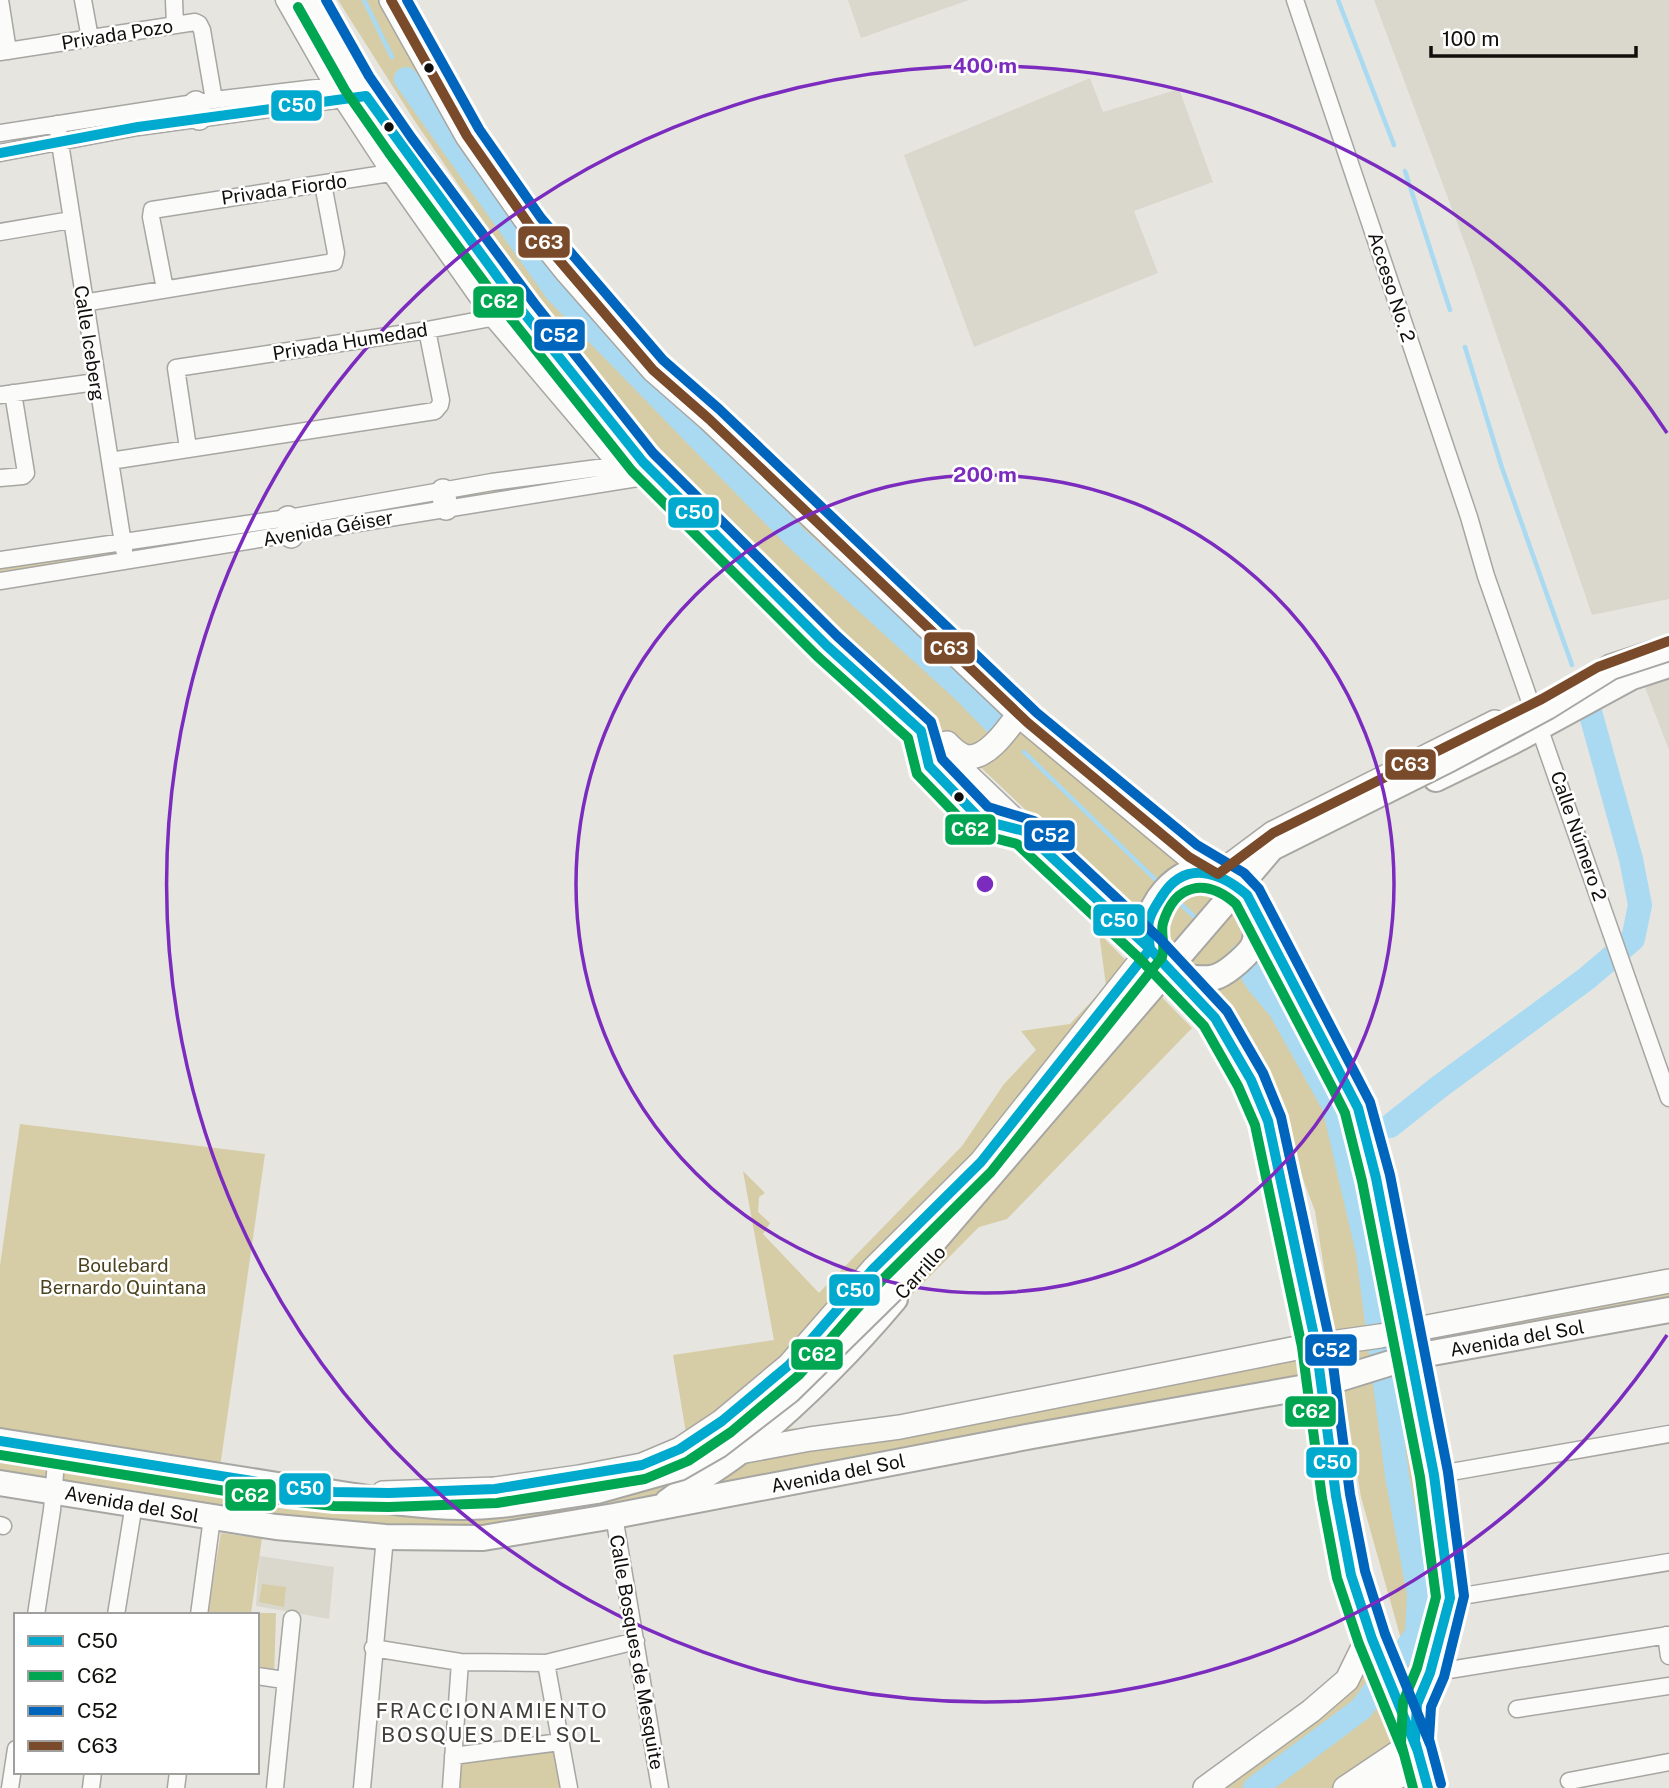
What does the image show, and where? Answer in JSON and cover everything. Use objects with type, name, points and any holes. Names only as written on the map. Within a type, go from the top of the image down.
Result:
[{"type":"main road","points":[[310,0],[350,91],[414,164],[523,312],[650,468],[827,646],[921,731],[1150,949],[1215,1018],[1251,1080],[1268,1121],[1326,1344],[1323,1384],[1336,1496],[1351,1575],[1395,1699],[1415,1741],[1425,1777],[1376,1788]]},
{"type":"main road","points":[[391,0],[467,136],[545,245],[653,370],[709,419],[1017,718],[1188,857],[1237,884],[1247,895],[1358,1108],[1376,1178],[1434,1475],[1450,1598],[1430,1672],[1417,1704],[1415,1741]]},
{"type":"main road","points":[[1247,895],[1266,868],[1283,854],[1512,742],[1538,709],[1598,667],[1669,641]]},
{"type":"main road","points":[[0,1441],[387,1502],[461,1507],[597,1491],[679,1468],[719,1445],[789,1391],[895,1287],[1272,848],[1547,707],[1611,667],[1669,648]]},
{"type":"main road","points":[[334,1492],[495,1489],[570,1479],[642,1465],[680,1449],[722,1421],[789,1365],[873,1269],[981,1162],[1150,949],[1149,921],[1166,887],[1190,872],[1217,874],[1273,833],[1538,709],[1669,665]]},
{"type":"main road","points":[[890,705],[910,709],[961,755],[971,757],[990,748],[1017,718]]},
{"type":"main road","points":[[1175,976],[1217,977],[1238,962],[1254,944],[1255,924],[1247,895]]},
{"type":"main road","name":"Carrillo","points":[[664,1505],[693,1482],[740,1452],[866,1335],[1012,1169],[1175,976]]},
{"type":"main road","name":"Avenida del Sol","points":[[740,1452],[900,1427],[1026,1400],[1669,1281]]},
{"type":"main road","name":"Avenida del Sol","points":[[0,1483],[212,1518],[384,1537],[483,1538],[1323,1384],[1410,1357],[1669,1310]]},
{"type":"main road","points":[[1205,1788],[1311,1711],[1347,1680],[1371,1636]]},
{"type":"main road","points":[[1345,1788],[1415,1741]]},
{"type":"street","points":[[0,0],[4,52]]},
{"type":"street","points":[[83,0],[90,37]]},
{"type":"street","points":[[174,0],[175,25]]},
{"type":"street","points":[[284,0],[350,91],[390,173],[492,318],[627,480]]},
{"type":"street","name":"Acceso No. 2","points":[[1295,0],[1469,517],[1486,576]]},
{"type":"street","name":"Privada Pozo","points":[[4,52],[195,22],[199,24],[203,107]]},
{"type":"street","points":[[0,133],[57,124],[350,91]]},
{"type":"street","points":[[0,153],[60,142],[203,107],[350,91]]},
{"type":"street","name":"Calle Iceberg","points":[[57,124],[83,303],[126,563]]},
{"type":"street","name":"Privada Fiordo","points":[[165,289],[151,217],[152,210],[390,173],[414,164]]},
{"type":"street","points":[[83,303],[334,262],[336,253],[323,184]]},
{"type":"street","points":[[0,232],[71,220]]},
{"type":"street","name":"Privada Humedad","points":[[188,447],[176,368],[427,330],[523,312]]},
{"type":"street","points":[[110,461],[435,411],[440,405],[427,330]]},
{"type":"street","points":[[0,478],[23,476],[26,473],[6,394],[96,382]]},
{"type":"street","name":"Avenida Géiser","points":[[0,581],[126,563],[290,527],[616,464],[650,468]]},
{"type":"street","name":"Avenida Géiser","points":[[444,499],[627,480],[650,468]]},
{"type":"street","name":"Avenida Géiser","points":[[0,560],[122,541],[290,527]]},
{"type":"street","name":"Calle Número 2","points":[[1486,576],[1538,709],[1669,1098]]},
{"type":"street","points":[[1434,1475],[1669,1434]]},
{"type":"street","points":[[36,1613],[57,1450]]},
{"type":"street","points":[[116,1613],[134,1504]]},
{"type":"street","name":"Calle Bosques de Mesquite","points":[[614,1516],[660,1788]]},
{"type":"street","points":[[200,1613],[212,1518]]},
{"type":"street","points":[[362,1788],[384,1537]]},
{"type":"street","points":[[1450,1598],[1669,1562]]},
{"type":"street","points":[[275,1788],[292,1619]]},
{"type":"street","points":[[1430,1672],[1667,1635],[1669,1656]]},
{"type":"street","points":[[373,1648],[460,1662],[546,1663],[636,1641]]},
{"type":"street","points":[[451,1788],[460,1662]]},
{"type":"street","points":[[546,1663],[569,1788]]},
{"type":"street","points":[[259,1676],[284,1680]]},
{"type":"street","points":[[1517,1709],[1669,1686]]},
{"type":"street","points":[[453,1756],[560,1742]]},
{"type":"street","points":[[10,1788],[14,1762]]},
{"type":"street","points":[[1569,1781],[1669,1762]]},
{"type":"shaded area","points":[[848,0],[969,0],[861,38]]},
{"type":"shaded area","points":[[1374,0],[1669,0],[1669,599],[1592,615],[1470,257]]},
{"type":"shaded area","points":[[1090,78],[1103,112],[1179,89],[1213,182],[1134,211],[1158,273],[974,347],[904,155]]},
{"type":"shaded area","points":[[1669,667],[1669,750],[1641,677]]},
{"type":"shaded area","points":[[259,1556],[334,1567],[329,1619],[256,1606]]},
{"type":"green space","name":"Boulebard Bernardo Quintana","points":[[338,0],[395,0],[577,284],[936,635],[1262,923],[1353,1080],[1413,1338],[1669,1290],[1669,1301],[1416,1352],[1450,1598],[1415,1741],[1344,1788],[1205,1788],[1401,1639],[1361,1497],[1340,1369],[657,1506],[405,1535],[0,1481],[0,1266],[20,1124],[265,1154],[219,1474],[417,1502],[535,1487],[687,1439],[673,1355],[774,1340],[743,1171],[765,1193],[759,1197],[758,1212],[770,1223],[763,1234],[819,1293],[962,1146],[1004,1084],[1036,1050],[1021,1031],[1070,1024],[1106,986],[1099,933],[1192,1028],[1007,1219],[979,1227],[777,1430],[1035,1406],[1337,1350],[1315,1211],[1267,1083],[1216,1006],[1046,829],[633,439],[414,120]]},
{"type":"green space","points":[[568,475],[571,485],[0,574],[0,566]]},
{"type":"green space","points":[[221,1533],[262,1538],[251,1613],[207,1613]]},
{"type":"green space","points":[[262,1584],[286,1587],[284,1607],[259,1602]]},
{"type":"green space","points":[[259,1613],[276,1613],[274,1678],[259,1676]]},
{"type":"green space","points":[[560,1742],[569,1788],[451,1788],[453,1756]]},
{"type":"waterway","points":[[364,0],[392,57]]},
{"type":"waterway","points":[[1338,0],[1394,145]]},
{"type":"waterway","points":[[406,79],[557,292],[796,538],[965,692],[997,725]]},
{"type":"waterway","points":[[1405,171],[1450,310]]},
{"type":"waterway","points":[[1465,347],[1502,468],[1572,665]]},
{"type":"waterway","points":[[1390,1126],[1586,979],[1633,939],[1640,905],[1631,859],[1589,708]]},
{"type":"waterway","points":[[1024,752],[1159,883]]},
{"type":"waterway","points":[[1170,894],[1199,921]]},
{"type":"waterway","points":[[1241,956],[1258,983],[1280,1009],[1334,1106],[1368,1253],[1397,1476],[1419,1594],[1417,1634],[1361,1709],[1255,1788]]},
{"type":"transit line","name":"C52","points":[[326,0],[369,76],[411,137],[534,303],[653,453],[837,636],[931,722],[942,759],[988,807],[1034,821],[1160,939],[1227,1011],[1263,1073],[1281,1117],[1330,1342],[1350,1494],[1365,1571],[1385,1634],[1430,1744]]},
{"type":"transit line","name":"C63","points":[[391,0],[467,136],[530,226],[653,370],[709,419],[1028,723],[1189,857],[1218,874],[1273,833],[1542,699],[1598,667],[1669,641]]},
{"type":"transit line","name":"C52","points":[[407,0],[479,129],[541,218],[663,360],[719,409],[1037,713],[1197,845],[1244,873],[1259,889],[1370,1102],[1390,1175],[1448,1472],[1464,1596],[1444,1677],[1431,1707],[1429,1739],[1441,1784]]},
{"type":"transit line","name":"C62","points":[[298,7],[345,90],[389,153],[512,320],[632,471],[817,656],[908,738],[917,774],[971,830],[1017,844],[1140,959],[1204,1026],[1238,1086],[1255,1125],[1302,1347],[1322,1498],[1337,1578],[1359,1644],[1404,1754]]},
{"type":"transit line","name":"C50","points":[[0,153],[138,127],[366,96],[523,312],[643,462],[827,646],[921,731],[929,766],[981,820],[1024,831],[1150,949],[1215,1018],[1251,1080],[1268,1121],[1316,1345],[1336,1496],[1351,1575],[1372,1639],[1417,1749]]},
{"type":"transit line","name":"C50","points":[[0,1441],[290,1487],[334,1492],[389,1493],[495,1489],[642,1465],[680,1449],[722,1421],[789,1365],[873,1269],[981,1162],[1150,949],[1148,924],[1158,902],[1171,885],[1181,877],[1192,874],[1214,875],[1247,895],[1358,1108],[1376,1178],[1434,1475],[1450,1598],[1430,1673],[1417,1704],[1415,1741],[1428,1788]]},
{"type":"transit line","name":"C62","points":[[0,1455],[288,1501],[334,1506],[389,1507],[497,1503],[645,1479],[688,1461],[731,1432],[799,1375],[883,1279],[991,1172],[1162,957],[1163,923],[1175,900],[1193,889],[1214,890],[1236,904],[1333,1089],[1345,1113],[1362,1181],[1420,1477],[1436,1597],[1417,1668],[1403,1702],[1401,1743],[1413,1788]]},
{"type":"district","name":"FRACCIONAMIENTO BOSQUES DEL SOL","points":[[492,1722]]}]
